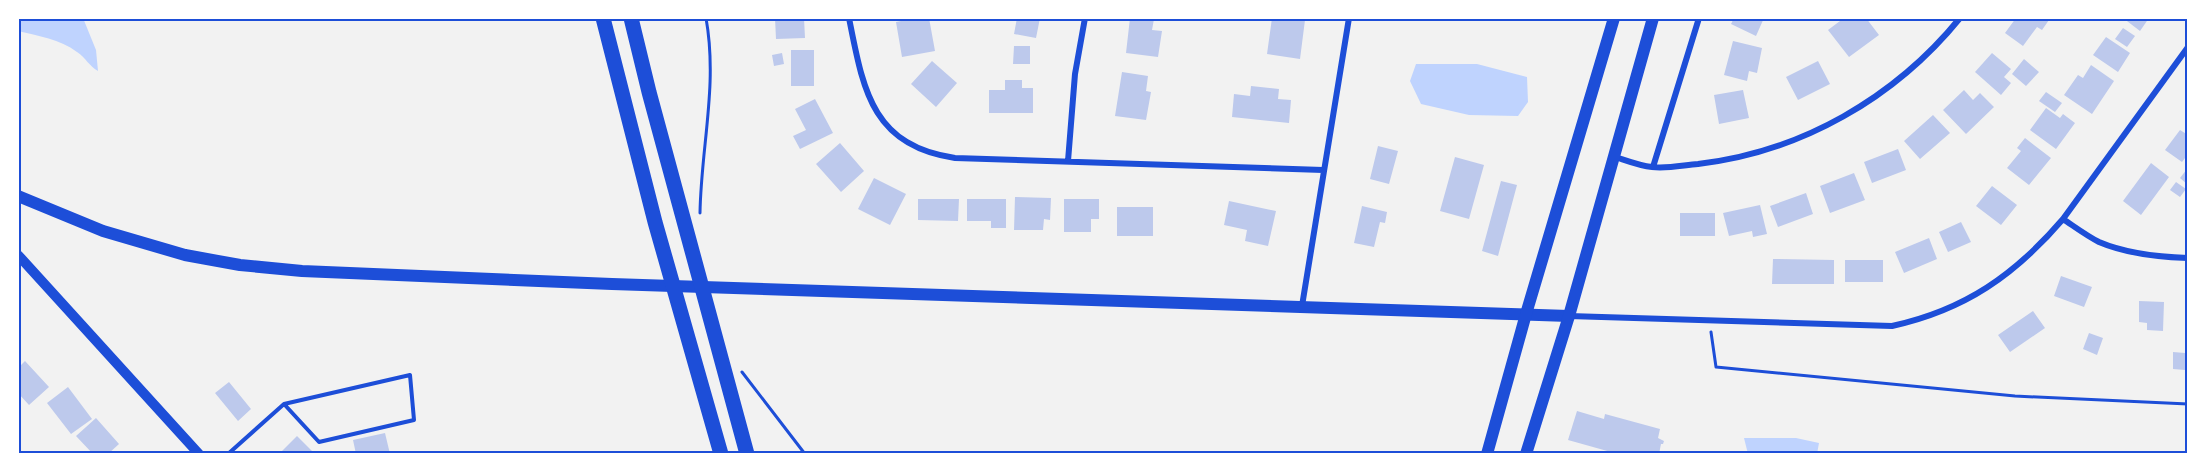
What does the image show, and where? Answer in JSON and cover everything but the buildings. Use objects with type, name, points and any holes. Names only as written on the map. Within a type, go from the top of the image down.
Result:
[{"type":"highway","points":[[603,18],[655,222],[721,454]]},
{"type":"highway","points":[[631,18],[747,454]]},
{"type":"main road","points":[[1486,454],[1614,18]]},
{"type":"main road","points":[[1526,454],[1569,316],[1612,156],[1653,18]]},
{"type":"main road","points":[[18,196],[104,231],[185,255],[240,265],[302,271],[612,284],[1569,316]]},
{"type":"street","points":[[849,18],[863,86],[873,108],[882,120],[904,140],[936,155],[954,158],[1323,170]]},
{"type":"street","points":[[1068,161],[1076,74],[1085,18]]},
{"type":"street","points":[[1302,306],[1349,18]]},
{"type":"street","points":[[1653,167],[1699,18]]},
{"type":"street","points":[[1612,156],[1653,167],[1718,162],[1759,152],[1804,137],[1870,101],[1906,75],[1945,37],[1960,18]]},
{"type":"street","points":[[1569,316],[1892,326],[1923,319],[1975,296],[1997,282],[2046,239],[2188,47]]},
{"type":"street","points":[[2063,219],[2099,242],[2114,248],[2154,256],[2188,258]]},
{"type":"street","points":[[18,255],[199,454]]},
{"type":"lane","points":[[228,454],[285,404],[410,375],[414,420],[320,442],[285,404]]},
{"type":"path","points":[[700,220],[711,85],[710,39],[706,18]]},
{"type":"path","points":[[1709,320],[1716,367],[2015,396],[2188,404]]},
{"type":"path","points":[[739,363],[743,374],[805,454]]},
{"type":"water","points":[[18,18],[83,18],[96,50],[98,71],[80,54],[63,44],[49,38],[18,31]]},
{"type":"water","points":[[1416,64],[1477,64],[1527,77],[1528,102],[1518,116],[1469,115],[1421,104],[1410,81]]},
{"type":"water","points":[[1744,438],[1796,438],[1819,443],[1817,454],[1748,454]]}]
